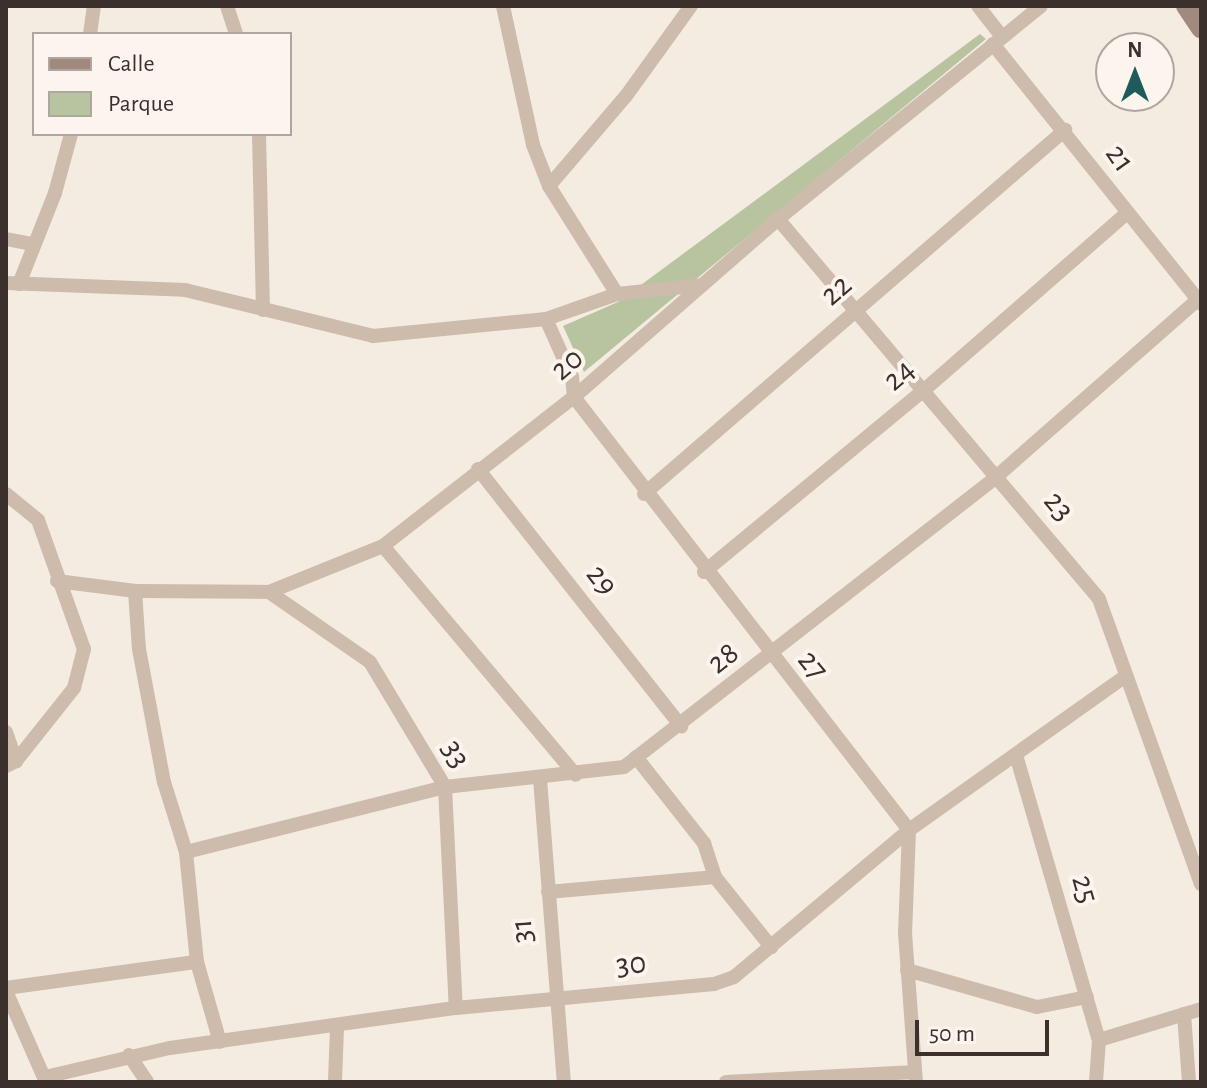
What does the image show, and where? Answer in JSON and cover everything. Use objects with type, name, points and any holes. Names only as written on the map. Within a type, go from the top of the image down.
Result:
[{"type":"street","points":[[90,32],[94,6]]},
{"type":"street","points":[[227,6],[235,32]]},
{"type":"street","points":[[503,6],[533,145],[549,186],[617,294]]},
{"type":"street","points":[[549,186],[626,96],[691,6]]},
{"type":"street","name":"21","points":[[978,6],[998,41],[1125,215],[1198,303]]},
{"type":"street","name":"20","points":[[57,581],[135,591],[269,592],[383,546],[574,397],[778,219],[1041,6]]},
{"type":"street","points":[[1186,6],[1201,28]]},
{"type":"street","name":"22","points":[[644,494],[1065,130]]},
{"type":"street","points":[[70,136],[55,193],[12,284],[185,290],[373,336],[546,319],[617,294],[702,285]]},
{"type":"street","points":[[259,136],[263,310]]},
{"type":"street","name":"24","points":[[704,572],[923,391],[1125,215]]},
{"type":"street","name":"23","points":[[778,219],[1099,599],[1201,884]]},
{"type":"street","points":[[6,239],[32,244]]},
{"type":"street","name":"28","points":[[186,852],[445,787],[576,775],[624,767],[770,657],[996,477],[1198,303]]},
{"type":"street","name":"27","points":[[546,319],[572,377],[574,397],[704,572],[909,830]]},
{"type":"street","name":"29","points":[[478,469],[681,726]]},
{"type":"street","points":[[6,494],[38,520],[57,581],[84,649],[82,668],[74,688],[11,764]]},
{"type":"street","points":[[383,546],[576,775]]},
{"type":"street","points":[[135,591],[139,649],[164,782],[186,852],[197,962],[220,1042]]},
{"type":"street","name":"33","points":[[269,592],[370,662],[445,787],[456,1008]]},
{"type":"street","name":"30","points":[[46,1080],[129,1055],[337,1028],[456,1008],[714,984],[734,977],[909,830],[1126,676]]},
{"type":"street","points":[[6,732],[11,764]]},
{"type":"street","name":"25","points":[[1016,755],[1099,1040],[1096,1082]]},
{"type":"street","points":[[636,757],[704,843],[715,877],[771,947]]},
{"type":"street","name":"31","points":[[540,779],[563,1080]]},
{"type":"street","points":[[726,1082],[916,1077],[907,970],[909,830]]},
{"type":"street","points":[[548,892],[715,877]]},
{"type":"street","points":[[46,1080],[6,990],[197,962]]},
{"type":"street","points":[[907,970],[1037,1007],[1087,997]]},
{"type":"street","points":[[1099,1040],[1201,1009]]},
{"type":"street","points":[[1184,1014],[1189,1082]]},
{"type":"street","points":[[335,1082],[337,1028]]},
{"type":"street","points":[[129,1055],[147,1082]]},
{"type":"green space","points":[[980,34],[986,39],[584,372],[563,326],[618,302]]}]
